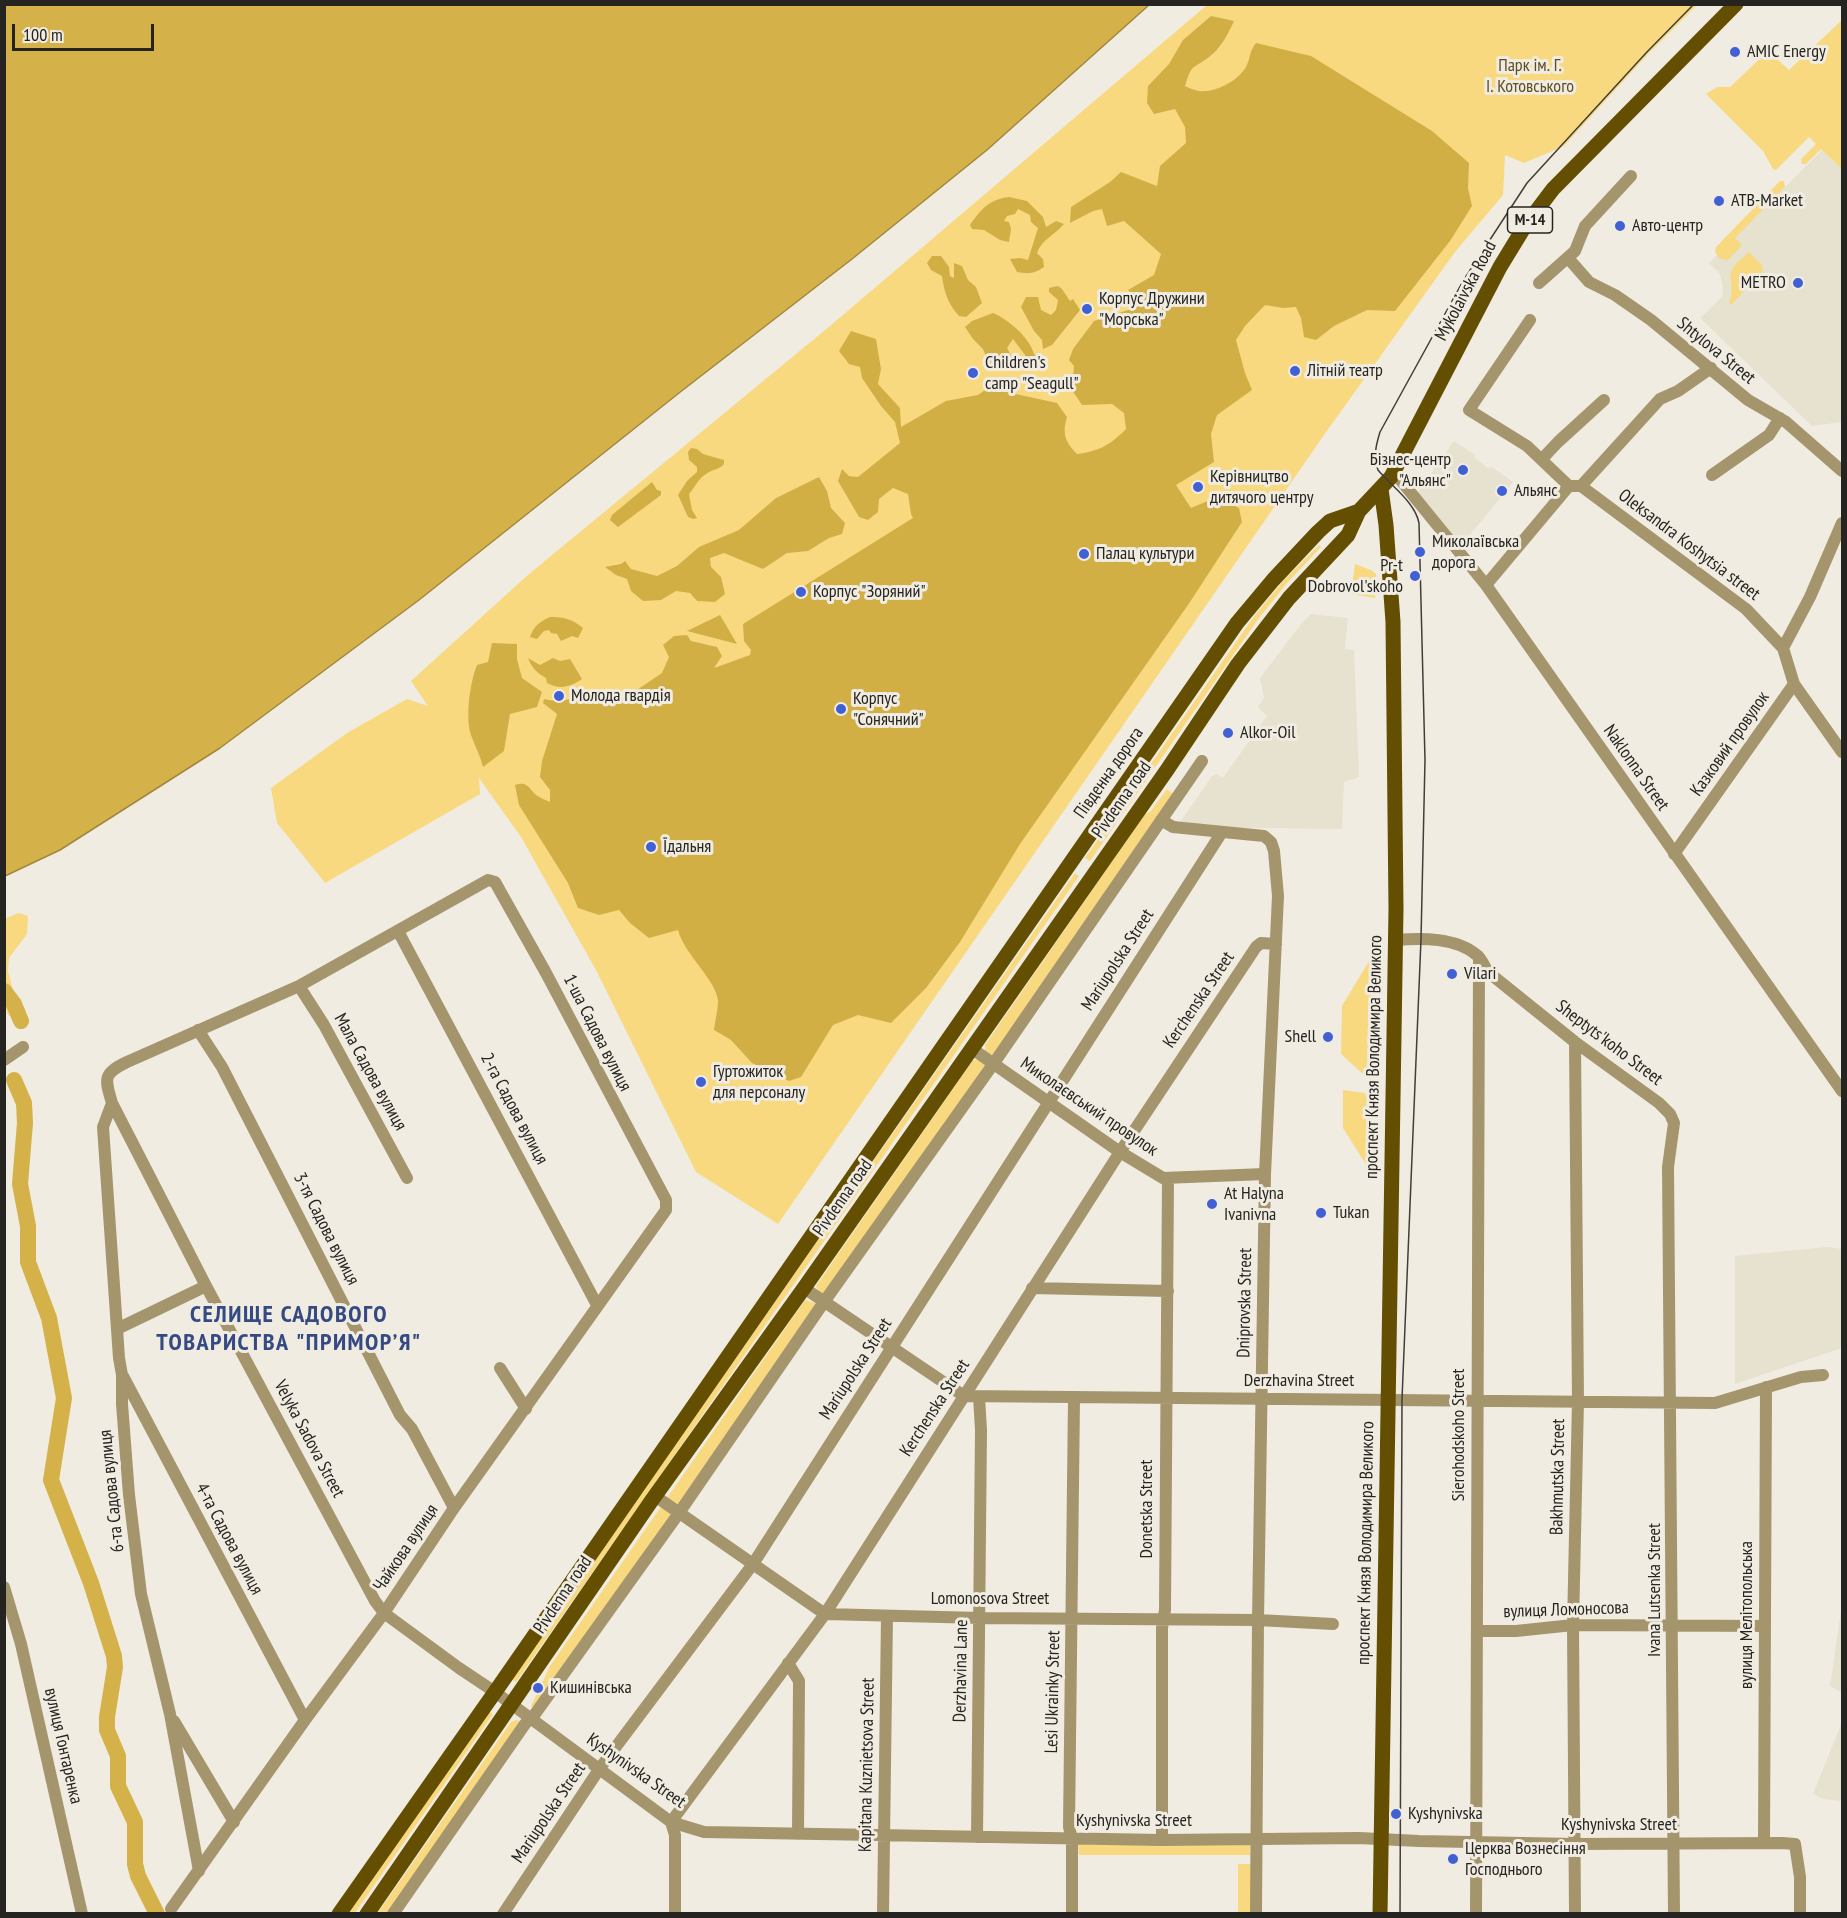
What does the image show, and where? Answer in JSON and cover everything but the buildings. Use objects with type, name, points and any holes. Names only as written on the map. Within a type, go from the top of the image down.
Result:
[{"type":"main road","name":"Mykolaivska Road","points":[[1359,511],[1394,472],[1500,267],[1525,226],[1553,189],[1736,4]]},
{"type":"main road","name":"проспект Князя Володимира Великого","points":[[1380,1914],[1395,940],[1392,622],[1386,525],[1381,489]]},
{"type":"main road","name":"Південна дорога","points":[[495,1692],[1237,623],[1273,580],[1330,521],[1359,511]]},
{"type":"main road","name":"Pivdenna road","points":[[367,1914],[655,1496],[804,1288],[1239,664],[1289,598],[1348,535],[1359,511]]},
{"type":"main road","points":[[1074,857],[1095,873]]},
{"type":"main road","points":[[339,1914],[495,1692]]},
{"type":"street","points":[[1539,283],[1568,258],[1580,242],[1585,226],[1631,176]]},
{"type":"street","name":"Shtylova Street","points":[[1568,258],[1589,282],[1651,320],[1748,400],[1780,418],[1842,471]]},
{"type":"street","name":"Oleksandra Koshytsia street","points":[[1530,320],[1469,410],[1527,446],[1575,486],[1746,609],[1783,648],[1794,684],[1842,752]]},
{"type":"street","points":[[1486,585],[1575,486],[1659,399],[1678,391],[1711,368]]},
{"type":"street","points":[[1542,459],[1604,400]]},
{"type":"street","points":[[1712,475],[1769,435],[1780,418]]},
{"type":"street","name":"Naklonna Street","points":[[1394,472],[1486,585],[1842,1091]]},
{"type":"street","points":[[1783,648],[1810,597],[1842,523]]},
{"type":"street","name":"Казковий провулок","points":[[1674,854],[1794,684]]},
{"type":"street","points":[[393,1914],[679,1513],[824,1302],[994,1063],[1202,760]]},
{"type":"street","points":[[1161,820],[1173,827],[1221,832]]},
{"type":"street","name":"Dniprovska Street","points":[[1221,832],[1259,834],[1270,842],[1274,851],[1278,878],[1265,1174],[1258,1620],[1257,1914]]},
{"type":"street","name":"Mariupolska Street","points":[[503,1914],[600,1768],[753,1564],[1221,832]]},
{"type":"street","name":"1-ша Садова вулиця","points":[[398,932],[488,880],[492,880],[546,973],[667,1204]]},
{"type":"street","points":[[198,1030],[299,986],[398,932]]},
{"type":"street","name":"2-га Садова вулиця","points":[[398,932],[597,1305]]},
{"type":"street","name":"Sheptyts'koho Street","points":[[1395,940],[1415,938],[1445,940],[1479,956],[1488,972],[1575,1042],[1659,1103],[1672,1118],[1673,1129],[1668,1167],[1670,1266]]},
{"type":"street","name":"Kerchenska Street","points":[[671,1822],[825,1614],[1032,1288],[1256,947],[1261,943],[1276,944]]},
{"type":"street","name":"Sierohodskoho Street","points":[[1476,1914],[1479,956]]},
{"type":"street","name":"Мала Садова вулиця","points":[[299,986],[324,1024],[406,1178]]},
{"type":"street","name":"Velyka Sadova Street","points":[[198,1030],[111,1070],[107,1075],[107,1085],[112,1103],[206,1286],[375,1601],[384,1613],[512,1704]]},
{"type":"street","name":"3-тя Садова вулиця","points":[[198,1030],[222,1067],[400,1415],[412,1429],[454,1508]]},
{"type":"street","name":"Bakhmutska Street","points":[[1575,1042],[1578,1401],[1574,1625],[1575,1914]]},
{"type":"street","points":[[4,1060],[23,1047]]},
{"type":"street","name":"Миколаєвський провулок","points":[[971,1048],[1120,1152],[1163,1178],[1265,1174]]},
{"type":"street","name":"6-та Садова вулиця","points":[[112,1103],[102,1127],[129,1495],[141,1594],[170,1714],[199,1871]]},
{"type":"street","name":"Donetska Street","points":[[1162,1840],[1168,1178]]},
{"type":"street","name":"Чайкова вулиця","points":[[171,1909],[384,1613],[454,1508],[666,1210],[667,1204]]},
{"type":"street","name":"Ivana Lutsenka Street","points":[[1670,1266],[1674,1914]]},
{"type":"street","points":[[117,1329],[206,1286]]},
{"type":"street","name":"Derzhavina Street","points":[[804,1288],[964,1396],[1715,1403],[1801,1377],[1823,1375]]},
{"type":"street","points":[[1032,1288],[1168,1291]]},
{"type":"street","points":[[500,1368],[526,1409]]},
{"type":"street","name":"4-та Садова вулиця","points":[[122,1375],[305,1720]]},
{"type":"street","name":"вулиця Мелітопольська","points":[[1764,1842],[1766,1388]]},
{"type":"street","name":"Derzhavina Lane","points":[[977,1837],[981,1430],[979,1397]]},
{"type":"street","name":"Lesi Ukrainky Street","points":[[1072,1914],[1072,1839],[1069,1827],[1074,1398]]},
{"type":"street","points":[[655,1496],[825,1614]]},
{"type":"street","name":"вулиця Гонтаренка","points":[[4,1587],[21,1644],[82,1914]]},
{"type":"street","name":"Lomonosova Street","points":[[825,1614],[980,1618],[1258,1620],[1332,1624]]},
{"type":"street","name":"Kapitana Kuznietsova Street","points":[[883,1914],[887,1616]]},
{"type":"street","name":"вулиця Ломоносова","points":[[1477,1630],[1516,1631],[1574,1625],[1765,1626]]},
{"type":"street","points":[[788,1663],[799,1681],[798,1834]]},
{"type":"street","name":"Kyshynivska Street","points":[[512,1704],[671,1822],[704,1832],[1162,1840],[1381,1839],[1575,1844],[1764,1842],[1795,1845],[1800,1877],[1800,1914]]},
{"type":"street","points":[[170,1714],[234,1822]]},
{"type":"street","points":[[671,1822],[675,1835],[675,1914]]},
{"type":"shaded area","points":[[4,5],[1149,5],[987,150],[419,600],[220,748],[60,850],[5,876]]},
{"type":"shaded area","points":[[1211,16],[1234,21],[1227,36],[1217,49],[1191,70],[1185,86],[1197,91],[1206,91],[1227,84],[1244,71],[1256,43],[1311,56],[1432,131],[1469,163],[1468,188],[1472,206],[1450,241],[1395,311],[1367,310],[1334,326],[1316,340],[1304,337],[1301,318],[1296,307],[1283,308],[1265,305],[1245,326],[1236,340],[1252,390],[1217,415],[1211,434],[1214,462],[1176,485],[1191,508],[1217,497],[1239,508],[1242,522],[1190,602],[1020,844],[960,942],[926,988],[891,1023],[858,1015],[833,1025],[801,1077],[789,1081],[752,1063],[731,1040],[714,1030],[718,1004],[716,993],[681,939],[678,930],[649,938],[630,923],[619,910],[599,915],[578,908],[568,883],[519,805],[515,785],[525,784],[536,795],[550,802],[550,790],[540,777],[542,761],[557,714],[543,703],[544,699],[567,700],[589,692],[595,702],[609,703],[625,698],[662,673],[669,657],[663,645],[674,636],[687,635],[691,641],[717,647],[722,656],[714,668],[750,655],[751,650],[744,641],[743,624],[913,518],[908,494],[893,488],[879,499],[878,512],[868,520],[859,517],[838,481],[842,469],[849,476],[858,477],[900,443],[895,422],[862,378],[860,367],[849,364],[839,351],[851,331],[876,339],[881,369],[878,384],[900,408],[901,427],[946,401],[978,395],[988,388],[1057,403],[1067,417],[1065,433],[1067,441],[1077,454],[1104,446],[1126,429],[1124,413],[1112,404],[1082,405],[1072,390],[1074,366],[1069,360],[1073,349],[1094,321],[1134,308],[1135,297],[1128,290],[1154,275],[1161,254],[1124,221],[1107,226],[1102,209],[1070,223],[1071,207],[1110,182],[1121,172],[1157,186],[1160,166],[1186,143],[1185,127],[1175,109],[1154,114],[1147,103],[1148,86],[1169,64],[1183,40]]},
{"type":"shaded area","points":[[1822,150],[1842,169],[1842,422],[1812,426],[1700,318],[1722,297],[1720,274],[1709,263]]},
{"type":"shaded area","points":[[1009,197],[1027,201],[1043,217],[1046,227],[1056,221],[1064,224],[1039,248],[1037,253],[1043,259],[1044,267],[1034,272],[1017,272],[1010,259],[1028,260],[1038,228],[1031,222],[1030,215],[1018,209],[1015,214],[1007,216],[1004,221],[1009,222],[1011,229],[1009,242],[1000,240],[984,230],[972,229],[970,225],[986,206],[996,200]]},
{"type":"shaded area","points":[[932,256],[941,256],[949,267],[950,276],[954,278],[954,263],[962,266],[968,280],[976,287],[982,303],[966,317],[959,316],[952,307],[947,298],[942,276],[931,270],[927,263]]},
{"type":"shaded area","points":[[1058,286],[1070,301],[1073,299],[1080,310],[1052,345],[1043,349],[1042,340],[1034,331],[1021,307],[1026,297],[1038,297],[1041,310],[1051,315],[1056,310],[1058,300],[1049,292],[1049,288]]},
{"type":"shaded area","points":[[993,313],[1018,330],[1037,356],[1026,363],[1025,355],[1013,339],[1007,348],[1012,357],[1009,365],[991,368],[983,349],[965,327],[972,321]]},
{"type":"shaded area","points":[[1454,441],[1474,454],[1475,458],[1488,468],[1492,467],[1513,482],[1460,547],[1416,495]]},
{"type":"shaded area","points":[[691,448],[724,460],[722,466],[701,478],[689,494],[692,510],[697,518],[693,519],[688,517],[678,495],[687,481],[697,472],[697,467],[689,460],[688,452]]},
{"type":"shaded area","points":[[819,477],[827,491],[831,508],[845,523],[842,534],[829,538],[808,551],[787,553],[763,569],[724,553],[710,558],[711,567],[721,577],[725,594],[715,602],[697,601],[690,593],[676,591],[661,600],[643,601],[631,591],[627,579],[605,567],[625,561],[631,569],[657,576],[677,566],[699,547],[739,530],[776,498]]},
{"type":"shaded area","points":[[652,482],[657,490],[661,491],[661,495],[618,527],[610,520],[612,515]]},
{"type":"shaded area","points":[[1311,614],[1348,618],[1345,649],[1354,650],[1359,777],[1344,782],[1342,829],[1177,827],[1212,776],[1217,774],[1223,778],[1267,716],[1258,707],[1264,698],[1260,678]]},
{"type":"shaded area","points":[[720,615],[737,644],[687,631]]},
{"type":"shaded area","points":[[550,617],[568,619],[583,628],[578,638],[572,636],[561,641],[557,634],[549,630],[544,631],[537,639],[530,637],[537,625]]},
{"type":"shaded area","points":[[492,643],[517,644],[517,659],[522,678],[542,692],[537,707],[510,714],[504,751],[483,767],[469,728],[469,700],[477,665],[488,662]]},
{"type":"shaded area","points":[[528,658],[540,665],[553,658],[560,661],[570,659],[582,679],[565,687],[552,685],[547,683],[546,678],[535,670]]},
{"type":"shaded area","points":[[1827,1247],[1842,1249],[1842,1348],[1735,1384],[1735,1256]]},
{"type":"shaded area","points":[[1842,1604],[1842,1693],[1830,1686]]},
{"type":"shaded area","points":[[1842,1722],[1842,1801],[1823,1799],[1813,1794]]},
{"type":"green space","name":"Парк ім. Г. І. Котовського","points":[[1207,5],[1697,5],[1648,54],[1564,146],[1524,163],[1505,155],[1503,195],[1455,252],[1324,435],[778,1224],[696,1172],[596,970],[521,837],[479,778],[480,794],[325,883],[277,823],[271,788],[347,733],[407,699],[428,706],[411,681],[529,574],[830,326]]},
{"type":"green space","points":[[1842,20],[1842,169],[1821,149],[1806,164],[1802,164],[1801,159],[1816,144],[1809,137],[1776,170],[1773,169],[1763,151],[1706,94],[1717,87],[1730,87],[1768,51],[1789,70]]},
{"type":"green space","points":[[1780,181],[1784,181],[1785,187],[1735,238],[1742,245],[1728,260],[1720,259],[1715,252],[1716,247]]},
{"type":"green space","points":[[1749,252],[1762,265],[1763,271],[1731,305],[1729,303],[1732,270]]},
{"type":"green space","points":[[1319,545],[1321,547],[1288,582],[1259,618],[1090,861],[1085,858],[1255,615],[1285,579]]},
{"type":"green space","points":[[1355,564],[1376,574],[1375,598],[1351,594]]},
{"type":"green space","points":[[1167,789],[1174,795],[997,1054],[989,1055],[985,1052],[985,1045],[1145,814],[1150,812]]},
{"type":"green space","points":[[1075,873],[1079,876],[516,1682],[511,1679]]},
{"type":"green space","points":[[19,913],[28,916],[27,934],[9,958],[8,971],[14,994],[27,1016],[26,1021],[18,1022],[8,1015],[5,1007],[4,919]]},
{"type":"green space","points":[[1375,951],[1375,1085],[1341,1054],[1342,1006]]},
{"type":"green space","points":[[973,1060],[984,1060],[987,1066],[825,1296],[816,1286]]},
{"type":"green space","points":[[1343,1090],[1365,1093],[1373,1113],[1372,1174],[1343,1128]]},
{"type":"green space","points":[[805,1300],[815,1303],[816,1307],[535,1709],[531,1706],[550,1666]]},
{"type":"green space","points":[[488,1711],[493,1714],[355,1913],[347,1914]]},
{"type":"green space","points":[[520,1721],[389,1913],[377,1914],[511,1722]]},
{"type":"green space","points":[[1078,1844],[1250,1845],[1250,1855],[1079,1855]]},
{"type":"green space","points":[[1238,1864],[1251,1864],[1251,1913],[1238,1914]]},
{"type":"waterway","points":[[4,991],[14,1004],[21,1021]]},
{"type":"waterway","points":[[14,1080],[24,1103],[25,1123],[20,1184],[28,1226],[28,1262],[49,1318],[64,1398],[51,1480],[91,1583],[114,1656],[115,1667],[107,1730],[118,1756],[118,1786],[135,1822],[135,1864],[138,1876],[157,1914]]},
{"type":"tram line","points":[[1400,1914],[1402,1399],[1421,939],[1425,760],[1419,523],[1408,501],[1378,470],[1375,456],[1376,446],[1380,432],[1463,281],[1527,183],[1694,4]]},
{"type":"place","name":"AMIC Energy","points":[[1735,52]]},
{"type":"place","name":"ATB-Market","points":[[1719,201]]},
{"type":"place","name":"Авто-центр","points":[[1620,226]]},
{"type":"place","name":"METRO","points":[[1798,283]]},
{"type":"place","name":"Корпус Дружини \"Морська\"","points":[[1087,309]]},
{"type":"place","name":"Літній театр","points":[[1295,371]]},
{"type":"place","name":"Children's camp \"Seagull\"","points":[[973,373]]},
{"type":"place","name":"Бізнес-центр \"Альянс\"","points":[[1463,470]]},
{"type":"place","name":"Керівництво дитячого центру","points":[[1198,487]]},
{"type":"place","name":"Альянс","points":[[1502,491]]},
{"type":"place","name":"Миколаївська дорога","points":[[1420,552]]},
{"type":"place","name":"Палац культури","points":[[1084,554]]},
{"type":"place","name":"Pr-t Dobrovol'skoho","points":[[1415,576]]},
{"type":"place","name":"Корпус \"Зоряний\"","points":[[801,592]]},
{"type":"place","name":"Молода гвардія","points":[[559,696]]},
{"type":"place","name":"Корпус \"Сонячний\"","points":[[841,709]]},
{"type":"place","name":"Alkor-Oil","points":[[1228,733]]},
{"type":"place","name":"Їдальня","points":[[651,847]]},
{"type":"place","name":"Vilari","points":[[1452,974]]},
{"type":"place","name":"Shell","points":[[1328,1037]]},
{"type":"place","name":"Гуртожиток для персоналу","points":[[701,1082]]},
{"type":"place","name":"At Halyna Ivanivna","points":[[1212,1204]]},
{"type":"place","name":"Tukan","points":[[1321,1213]]},
{"type":"place","name":"Кишинівська","points":[[538,1688]]},
{"type":"place","name":"Kyshynivska","points":[[1396,1814]]},
{"type":"place","name":"Церква Вознесіння Господнього","points":[[1453,1859]]},
{"type":"district","name":"СЕЛИЩЕ САДОВОГО ТОВАРИСТВА \"ПРИМОР’Я\"","points":[[289,1329]]}]
